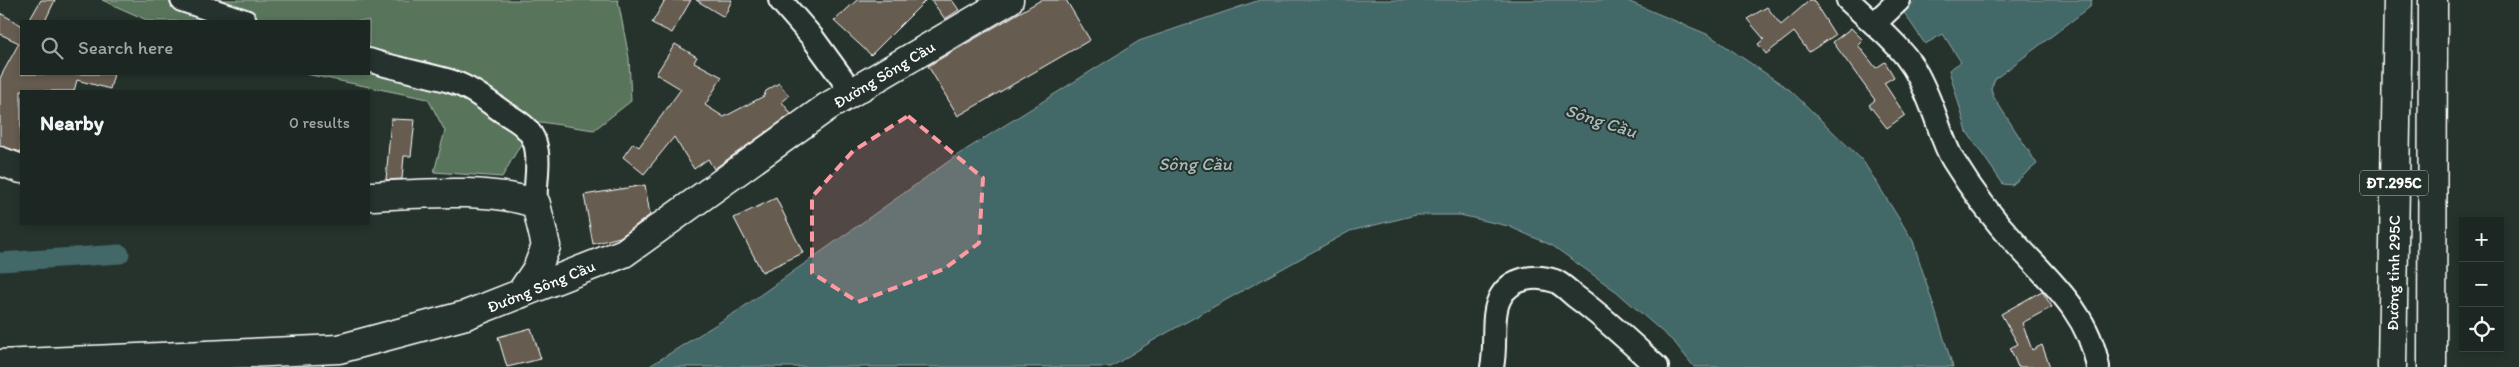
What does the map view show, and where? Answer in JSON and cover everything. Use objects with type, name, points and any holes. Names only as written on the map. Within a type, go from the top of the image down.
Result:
[{"type":"main road","name":"Đường Sông Cầu","points":[[0,364],[180,362],[339,349],[466,315],[624,253],[719,183],[852,92],[1009,0]]},
{"type":"main road","name":"Đường tỉnh 295C","points":[[2392,367],[2398,0]]},
{"type":"main road","name":"ĐT.295C","points":[[2432,367],[2433,0]]},
{"type":"main road","points":[[0,160],[20,169]]},
{"type":"main road","points":[[370,196],[434,193],[522,199],[536,204],[546,246],[538,269],[520,294]]},
{"type":"street","points":[[182,0],[242,20]]},
{"type":"street","points":[[780,0],[812,37],[852,92]]},
{"type":"street","points":[[1848,0],[1898,46],[1913,63],[1925,89],[1944,142],[1966,180],[1984,205],[2018,245],[2058,287],[2077,313],[2098,367]]},
{"type":"street","points":[[1874,24],[1899,0]]},
{"type":"street","points":[[370,60],[392,68],[450,81],[471,90],[524,125],[535,141],[537,155],[534,185],[536,204]]},
{"type":"street","points":[[1492,367],[1496,335],[1495,314],[1500,297],[1511,283],[1528,278],[1544,278],[1557,282],[1590,308],[1657,367]]},
{"type":"highlighted area","points":[[908,116],[983,178],[979,243],[944,269],[858,302],[812,273],[812,197],[853,151]]},
{"type":"green space","points":[[102,0],[618,0],[629,58],[631,101],[594,130],[534,121],[502,177],[434,172],[445,131],[428,99],[311,75],[370,75],[370,20],[147,20]]},
{"type":"water","name":"Sông Cầu","points":[[1260,0],[1625,0],[1709,35],[1790,90],[1863,161],[1913,241],[1953,367],[1694,367],[1675,343],[1617,292],[1553,246],[1508,226],[1460,215],[1416,215],[1350,231],[1154,340],[1111,367],[648,367],[739,310],[959,154],[1139,41]]},
{"type":"water","points":[[1916,0],[2092,0],[2090,7],[1995,79],[1991,89],[1993,96],[2037,164],[2012,185],[2003,184],[1967,132],[1949,70],[1961,62],[1943,34],[1925,44],[1903,11]]},
{"type":"building","points":[[41,0],[55,0],[45,20],[30,20]]},
{"type":"building","points":[[665,0],[691,0],[672,33],[652,23]]},
{"type":"building","points":[[696,0],[732,0],[724,17]]},
{"type":"building","points":[[857,0],[926,0],[871,55],[834,21]]},
{"type":"building","points":[[931,0],[952,0],[959,10],[945,19]]},
{"type":"building","points":[[1041,0],[1066,0],[1090,40],[958,116],[928,66]]},
{"type":"building","points":[[1810,0],[1813,0],[1835,35],[1809,52],[1794,32],[1766,54],[1758,44],[1764,39],[1747,19],[1767,7],[1781,25]]},
{"type":"building","points":[[0,13],[20,24],[20,75],[114,75],[110,89],[77,80],[74,90],[20,90],[20,152],[0,146],[0,78],[19,43],[0,34]]},
{"type":"building","points":[[1851,28],[1863,40],[1858,45],[1876,68],[1885,62],[1894,77],[1884,83],[1905,115],[1887,128],[1869,105],[1875,100],[1833,42]]},
{"type":"building","points":[[675,44],[697,57],[694,62],[722,77],[705,105],[724,117],[764,96],[766,91],[779,83],[789,96],[782,102],[791,114],[714,169],[708,159],[694,169],[674,137],[644,174],[623,157],[633,143],[639,147],[681,89],[656,74]]},
{"type":"building","points":[[391,119],[415,120],[411,156],[404,156],[402,179],[386,180]]},
{"type":"building","points":[[645,185],[650,215],[620,237],[593,244],[584,195]]},
{"type":"building","points":[[776,198],[803,253],[762,272],[734,218]]},
{"type":"building","points":[[2042,291],[2052,307],[2022,323],[2032,350],[2042,345],[2050,367],[2018,367],[2010,348],[2018,344],[2001,314]]},
{"type":"building","points":[[531,328],[541,359],[507,367],[498,337]]},
{"type":"waterway","points":[[0,262],[120,254]]}]
